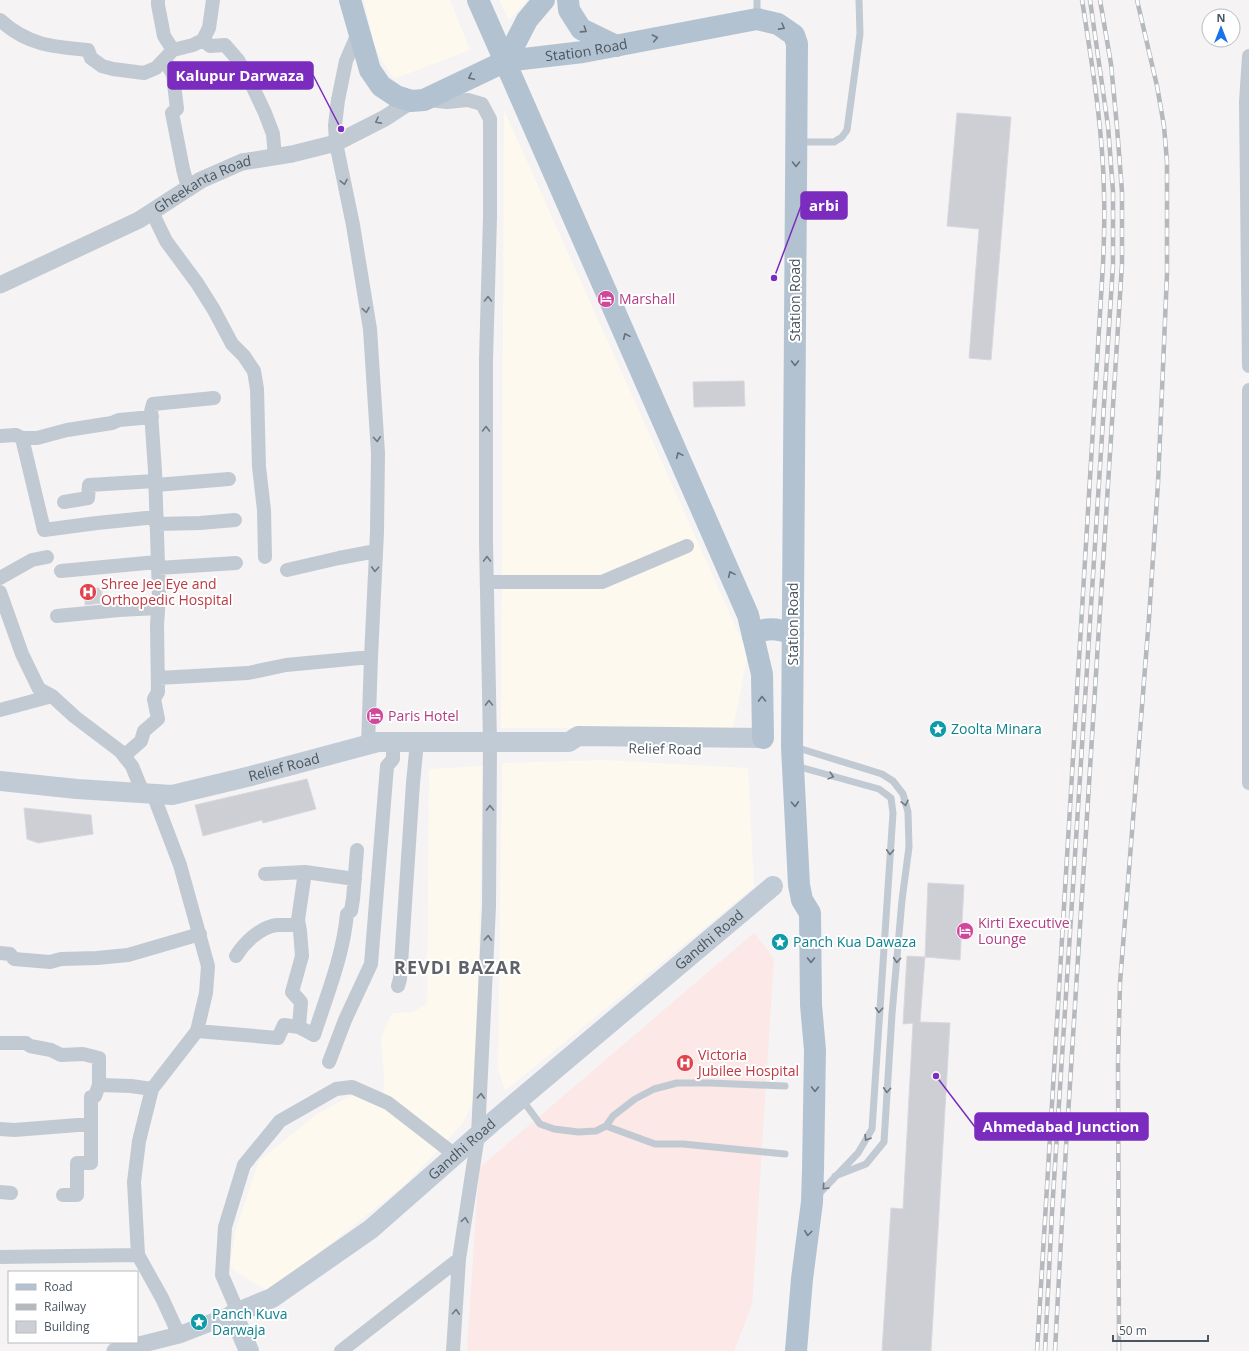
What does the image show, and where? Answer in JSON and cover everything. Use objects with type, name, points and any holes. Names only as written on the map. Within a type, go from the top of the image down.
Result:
[{"type":"main road","points":[[350,0],[370,70],[381,86],[396,96],[417,100]]},
{"type":"main road","points":[[506,61],[527,20],[544,0]]},
{"type":"main road","points":[[568,0],[569,10],[581,29],[616,46]]},
{"type":"main road","points":[[480,5],[504,22],[527,20]]},
{"type":"main road","points":[[480,5],[506,61],[748,615],[762,674],[763,744]]},
{"type":"main road","name":"Station Road","points":[[506,61],[583,52],[616,46],[757,10],[794,35],[797,44],[793,756],[799,885],[802,900],[810,913],[811,1005],[815,1050],[815,1070],[812,1202],[802,1279],[796,1351]]},
{"type":"main road","name":"Gheekanta Road","points":[[417,100],[506,61]]},
{"type":"main road","points":[[753,636],[760,631],[768,629],[776,629],[793,634]]},
{"type":"main road","name":"Relief Road","points":[[0,782],[172,795],[251,776],[378,742],[569,742],[578,736],[763,744]]},
{"type":"main road","name":"Gandhi Road","points":[[238,1311],[272,1298],[371,1229],[521,1098],[772,886]]},
{"type":"main road","points":[[238,1311],[249,1351]]},
{"type":"main road","points":[[238,1311],[261,1351]]},
{"type":"street","points":[[158,0],[169,55],[177,109],[172,113],[188,188]]},
{"type":"street","points":[[0,20],[18,35],[28,40],[45,46],[88,50],[91,58],[102,66],[113,69],[144,72],[156,68],[169,55],[193,46],[203,40],[209,28],[213,0]]},
{"type":"street","points":[[359,31],[346,61],[335,124],[336,143],[353,225],[370,329],[378,452],[376,551],[368,745]]},
{"type":"street","points":[[203,40],[210,46],[225,45],[238,60],[250,81],[268,120],[273,134],[275,157]]},
{"type":"street","points":[[1249,56],[1246,102],[1246,188],[1249,366]]},
{"type":"street","points":[[417,100],[447,102],[468,100],[482,104],[490,119],[490,217],[486,360],[487,582],[490,742],[489,907],[478,1135],[459,1258],[453,1351]]},
{"type":"street","name":"Gheekanta Road","points":[[0,285],[139,220],[202,180],[242,162],[275,157],[336,143],[417,100]]},
{"type":"street","points":[[152,212],[166,240],[214,310],[232,344],[244,356],[254,371],[257,389],[259,467],[264,510],[265,557]]},
{"type":"street","points":[[1249,390],[1249,783]]},
{"type":"street","points":[[124,756],[141,741],[144,731],[158,719],[154,699],[158,692],[158,565],[152,404],[214,398]]},
{"type":"street","points":[[0,436],[16,434],[22,438],[37,438],[67,430],[112,423],[119,420],[152,417]]},
{"type":"street","points":[[22,438],[44,530],[97,523],[156,521],[200,523],[235,520]]},
{"type":"street","points":[[64,502],[88,498],[89,485],[229,479]]},
{"type":"street","points":[[487,582],[602,582],[687,546]]},
{"type":"street","points":[[287,570],[376,551]]},
{"type":"street","points":[[0,578],[32,560],[47,557]]},
{"type":"street","points":[[61,571],[158,565],[236,563]]},
{"type":"street","points":[[0,592],[22,654],[39,689],[52,696],[76,717],[120,751],[132,766],[148,793],[180,865],[208,966],[206,993],[197,1030],[152,1090],[139,1141],[134,1182],[138,1255],[162,1298],[178,1336]]},
{"type":"street","points":[[57,616],[158,608]]},
{"type":"street","points":[[158,678],[248,672],[286,665],[371,657]]},
{"type":"street","points":[[0,710],[52,696]]},
{"type":"street","points":[[329,1062],[345,1020],[371,964],[387,766],[393,758],[393,742]]},
{"type":"street","points":[[398,986],[417,742]]},
{"type":"street","points":[[197,1030],[278,1038],[284,1025],[299,1027],[314,1034],[340,954],[345,935],[347,914],[351,911],[357,850]]},
{"type":"street","points":[[265,874],[306,872],[355,879]]},
{"type":"street","points":[[299,1027],[301,1002],[292,992],[302,956],[298,920],[306,872]]},
{"type":"street","points":[[236,956],[254,935],[275,926],[299,925]]},
{"type":"street","points":[[0,953],[10,954],[14,959],[50,962],[61,959],[128,956],[200,934]]},
{"type":"street","points":[[0,1043],[26,1043],[30,1046],[51,1050],[61,1055],[83,1054],[99,1058],[99,1085],[95,1096],[91,1097],[91,1163],[77,1163],[77,1195],[63,1195]]},
{"type":"street","points":[[99,1085],[131,1086],[152,1090]]},
{"type":"street","points":[[238,1311],[222,1275],[225,1227],[244,1165],[280,1121],[336,1089],[352,1087],[388,1103],[455,1155]]},
{"type":"street","points":[[0,1129],[14,1130],[91,1124]]},
{"type":"street","points":[[0,1257],[138,1255]]},
{"type":"street","points":[[341,1351],[459,1258]]},
{"type":"street","name":"Gandhi Road","points":[[115,1351],[146,1347],[178,1336],[238,1311]]},
{"type":"lane","points":[[797,142],[834,142],[842,137],[847,130],[860,34],[859,0]]},
{"type":"lane","points":[[793,756],[879,789],[891,798],[893,813],[872,1129],[858,1153],[812,1202]]},
{"type":"lane","points":[[793,756],[882,774],[893,781],[903,794],[908,812],[909,847],[902,900],[892,1014],[884,1142],[866,1164],[835,1176]]},
{"type":"lane","points":[[521,1098],[540,1124],[554,1129],[578,1132],[596,1131],[606,1126],[613,1116],[635,1099],[654,1089],[677,1083],[710,1082],[785,1086]]},
{"type":"lane","points":[[606,1126],[656,1144],[683,1144],[785,1154]]},
{"type":"shaded area","points":[[364,0],[450,0],[470,50],[394,79],[380,57],[373,40]]},
{"type":"shaded area","points":[[499,0],[527,0],[509,20]]},
{"type":"shaded area","points":[[504,110],[748,654],[733,728],[501,728]]},
{"type":"shaded area","points":[[605,760],[748,768],[754,887],[505,1091],[498,1068],[502,763]]},
{"type":"shaded area","name":"REVDI BAZAR","points":[[483,766],[476,1081],[472,1105],[462,1124],[406,1184],[269,1292],[238,1273],[230,1266],[235,1232],[259,1161],[317,1114],[362,1090],[383,1104],[384,1076],[381,1038],[392,1013],[412,1012],[427,1004],[429,769]]},
{"type":"shaded area","name":"Victoria Jubilee Hospital","points":[[754,933],[774,958],[752,1304],[734,1351],[467,1351],[479,1168]]},
{"type":"building","points":[[957,113],[1011,117],[991,360],[969,358],[979,229],[947,226]]},
{"type":"building","points":[[744,381],[745,406],[694,407],[693,382]]},
{"type":"building","points":[[85,588],[102,588],[102,603],[85,605]]},
{"type":"building","points":[[307,779],[316,809],[263,823],[262,820],[203,836],[195,805]]},
{"type":"building","points":[[24,808],[91,815],[93,834],[38,843],[27,839]]},
{"type":"building","points":[[928,883],[964,885],[960,960],[925,957]]},
{"type":"building","points":[[907,956],[925,957],[920,1022],[950,1023],[931,1351],[882,1351],[891,1208],[903,1209],[913,1023],[903,1024]]},
{"type":"railway","points":[[1037,1351],[1104,237],[1102,145],[1090,48],[1082,0]]},
{"type":"railway","points":[[1045,1351],[1052,1212],[1113,265],[1113,191],[1108,126],[1090,0]]},
{"type":"railway","points":[[1055,1351],[1066,1147],[1122,264],[1122,192],[1117,127],[1111,64],[1100,0]]},
{"type":"railway","points":[[1119,1351],[1118,1061],[1120,983],[1149,618],[1158,483],[1167,274],[1167,162],[1164,126],[1157,86],[1137,0]]},
{"type":"place","name":"Kalupur Darwaza","points":[[341,129]]},
{"type":"place","name":"arbi","points":[[774,278]]},
{"type":"place","name":"Marshall","points":[[606,299]]},
{"type":"place","name":"Shree Jee Eye and Orthopedic Hospital","points":[[88,592]]},
{"type":"place","name":"Paris Hotel","points":[[375,716]]},
{"type":"place","name":"Zoolta Minara","points":[[938,729]]},
{"type":"place","name":"Kirti Executive Lounge","points":[[965,931]]},
{"type":"place","name":"Panch Kua Dawaza","points":[[780,942]]},
{"type":"place","name":"Victoria Jubilee Hospital","points":[[685,1063]]},
{"type":"place","name":"Ahmedabad Junction","points":[[936,1076]]},
{"type":"place","name":"Panch Kuva Darwaja","points":[[199,1322]]},
{"type":"district","name":"REVDI BAZAR","points":[[458,968]]}]
